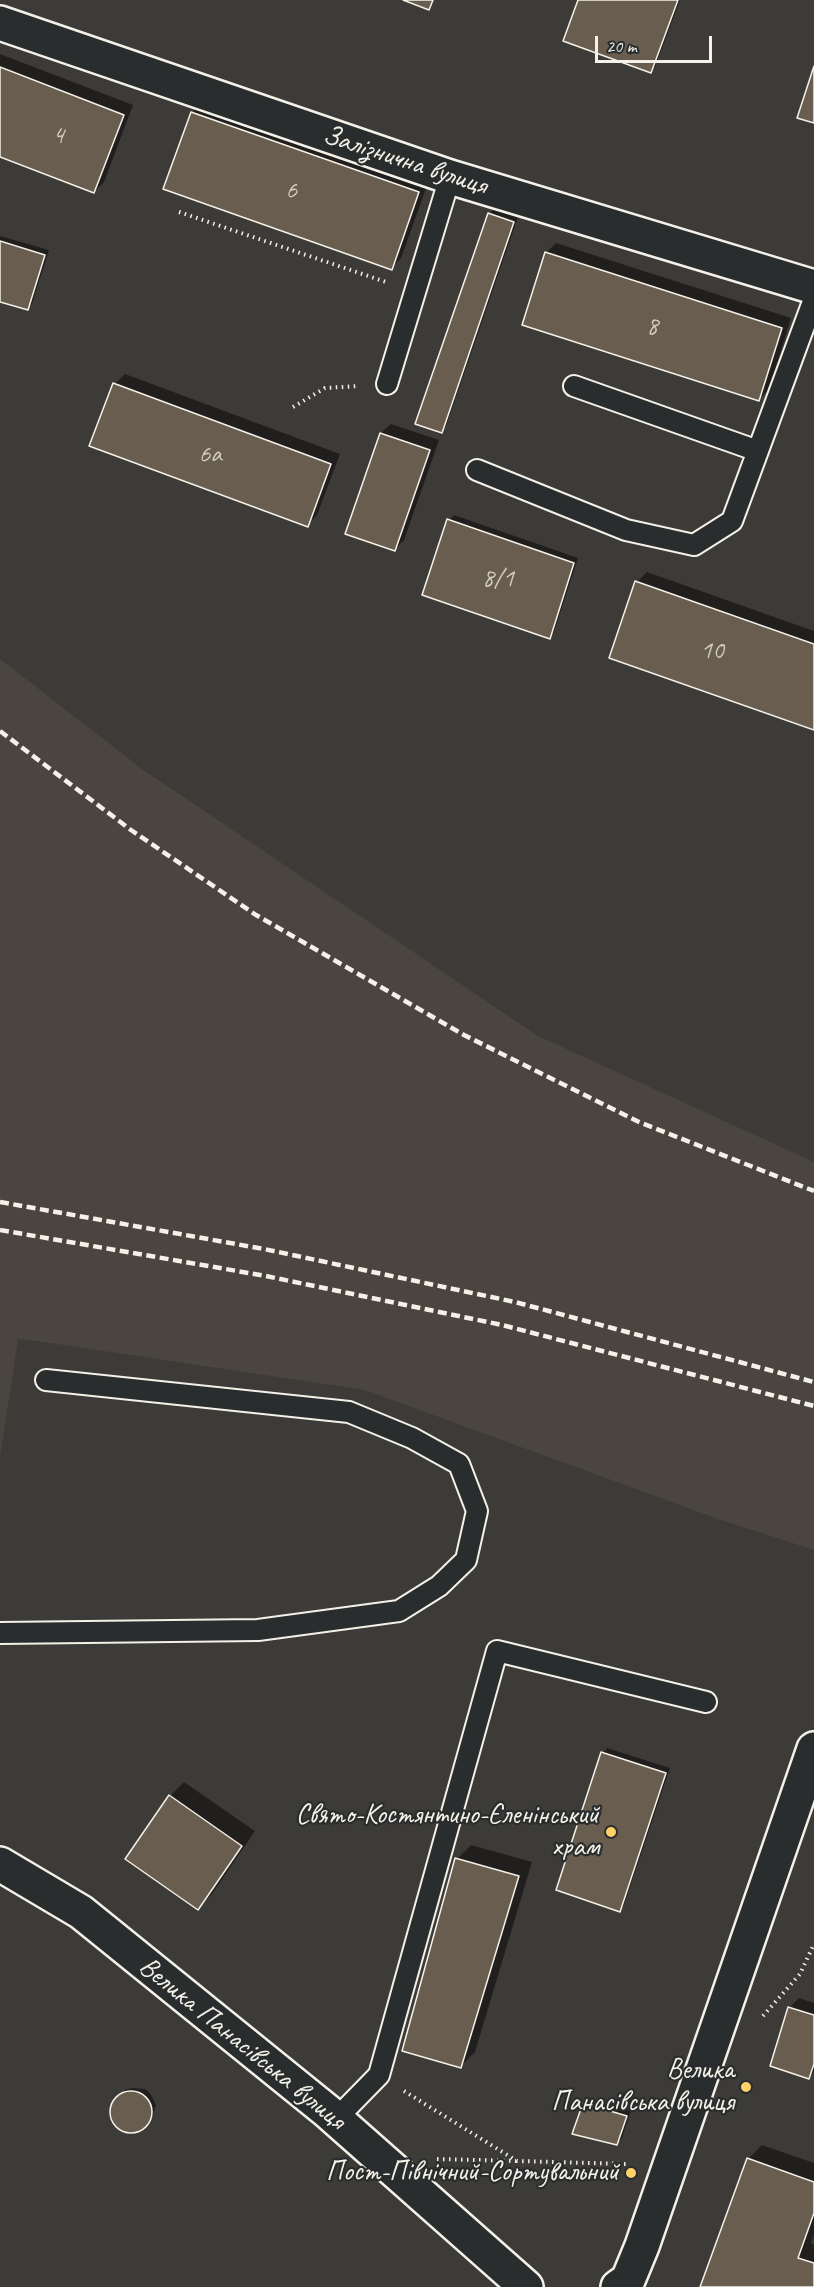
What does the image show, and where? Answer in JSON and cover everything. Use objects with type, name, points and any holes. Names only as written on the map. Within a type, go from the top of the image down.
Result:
[{"type":"street","name":"Залізнична вулиця","points":[[0,23],[450,177],[814,287]]},
{"type":"street","points":[[624,2285],[646,2235],[814,1749]]},
{"type":"street","name":"Велика Панасівська вулиця","points":[[0,1864],[81,1912],[336,2119],[526,2287]]},
{"type":"lane","points":[[387,384],[450,177]]},
{"type":"lane","points":[[477,470],[626,530],[694,545],[732,521],[814,299]]},
{"type":"lane","points":[[574,386],[758,451]]},
{"type":"lane","points":[[0,1633],[258,1629],[399,1611],[439,1586],[466,1560],[477,1511],[459,1464],[412,1438],[349,1412],[46,1380]]},
{"type":"lane","points":[[336,2119],[379,2075],[497,1651],[706,1702]]},
{"type":"path","points":[[179,212],[416,292]]},
{"type":"path","points":[[293,407],[325,388],[387,384]]},
{"type":"path","points":[[761,2018],[800,1974],[814,1944]]},
{"type":"path","points":[[379,2075],[517,2161]]},
{"type":"path","points":[[436,2159],[626,2164]]},
{"type":"shaded area","points":[[0,659],[142,769],[538,1036],[814,1162],[814,1550],[718,1519],[365,1390],[30,1340],[18,1339],[0,1458]]},
{"type":"building","points":[[403,0],[433,0],[429,10]]},
{"type":"building","points":[[578,0],[678,0],[651,73],[563,41]]},
{"type":"building","points":[[814,66],[814,123],[797,118]]},
{"type":"building","points":[[0,67],[124,115],[94,193],[0,157]]},
{"type":"building","points":[[191,112],[419,192],[392,270],[163,189]]},
{"type":"building","points":[[488,213],[514,222],[442,433],[415,424]]},
{"type":"building","points":[[0,241],[45,255],[28,310],[0,302]]},
{"type":"building","points":[[545,252],[782,328],[759,401],[522,325]]},
{"type":"building","points":[[113,383],[331,464],[308,527],[89,446]]},
{"type":"building","points":[[380,433],[430,450],[395,551],[345,534]]},
{"type":"building","points":[[447,519],[574,563],[550,639],[422,595]]},
{"type":"building","points":[[635,581],[814,644],[814,730],[609,658]]},
{"type":"building","name":"Свято-Костянтино-Єленінський храм","points":[[601,1752],[666,1773],[620,1912],[556,1890]]},
{"type":"building","points":[[169,1795],[242,1846],[198,1910],[125,1859]]},
{"type":"building","points":[[455,1858],[519,1876],[461,2068],[402,2051]]},
{"type":"building","points":[[788,2007],[814,2015],[814,2064],[809,2079],[770,2066]]},
{"type":"building","points":[[131,2091],[146,2097],[152,2112],[146,2127],[131,2133],[116,2127],[110,2112],[116,2097]]},
{"type":"building","points":[[583,2103],[627,2116],[617,2145],[572,2134]]},
{"type":"building","points":[[747,2158],[814,2182],[814,2213],[798,2258],[814,2263],[814,2287],[700,2287]]},
{"type":"railway","points":[[0,731],[131,830],[256,915],[464,1035],[639,1122],[814,1191]]},
{"type":"railway","points":[[0,1202],[264,1249],[515,1302],[814,1382]]},
{"type":"railway","points":[[0,1230],[266,1276],[502,1325],[814,1406]]},
{"type":"place","name":"Свято-Костянтино-Єленінський храм","points":[[611,1832]]},
{"type":"place","name":"Велика Панасівська вулиця","points":[[746,2087]]},
{"type":"place","name":"Пост-Північний-Сортувальний","points":[[631,2173]]}]
